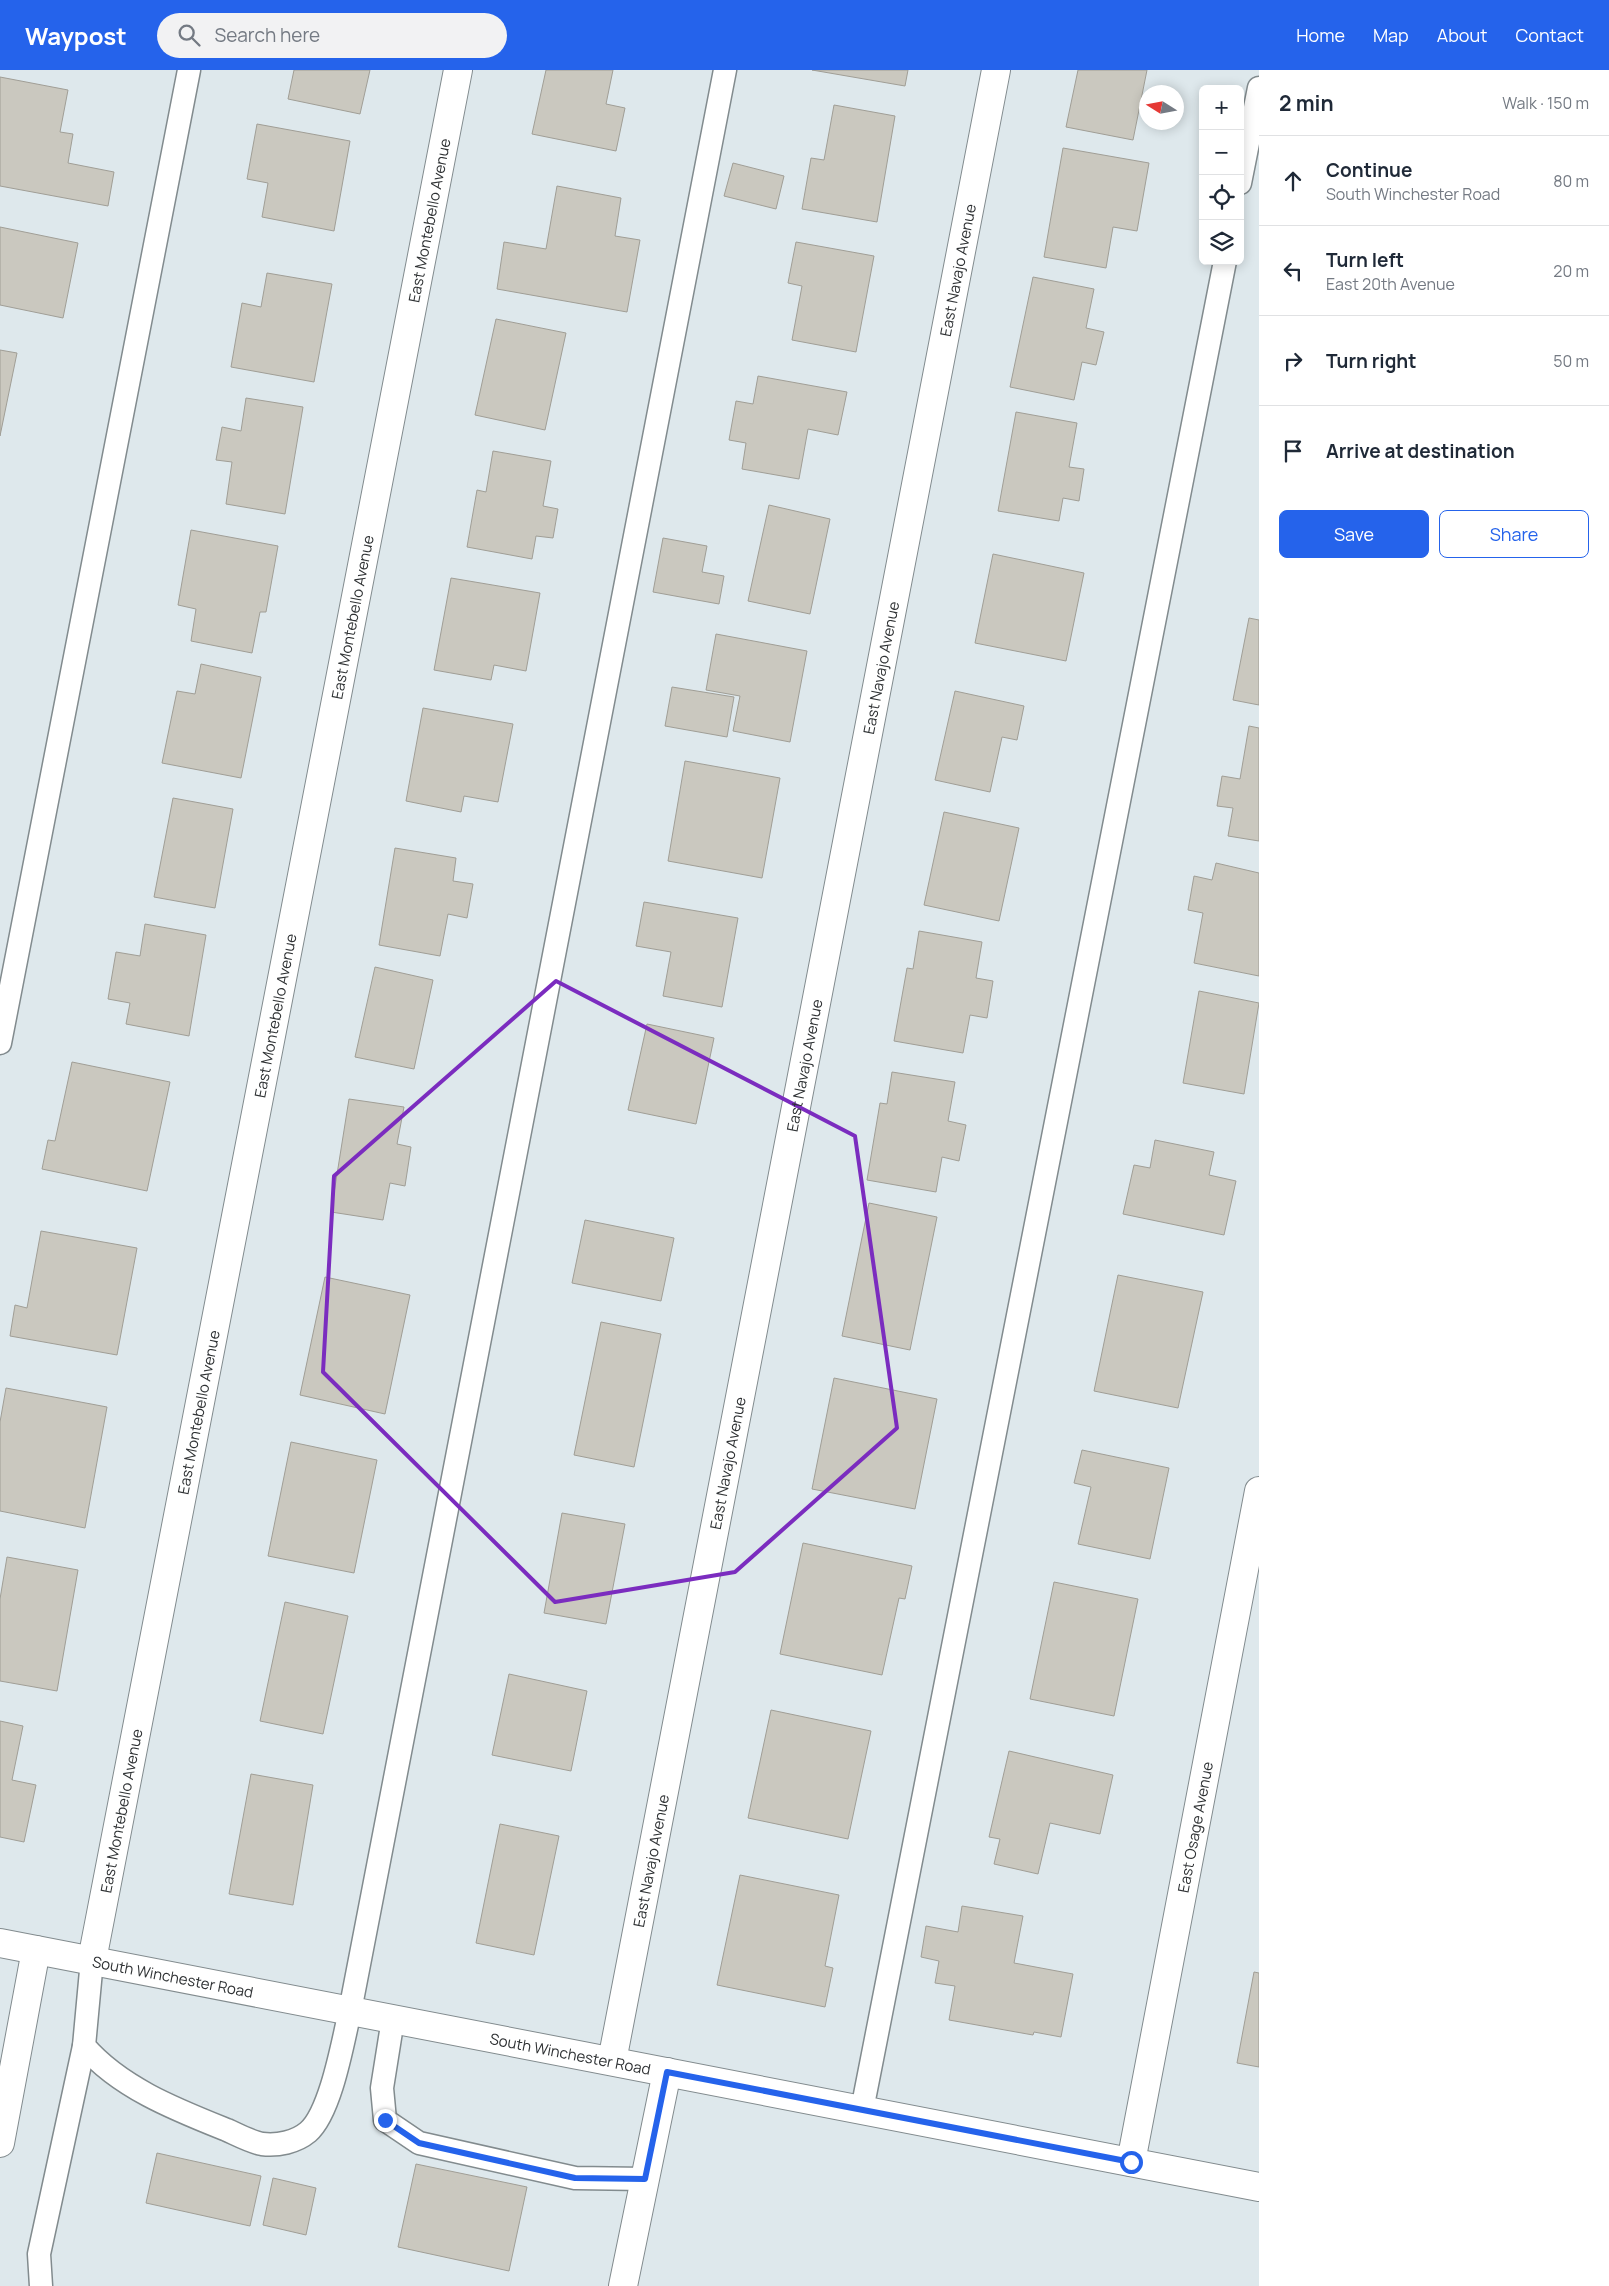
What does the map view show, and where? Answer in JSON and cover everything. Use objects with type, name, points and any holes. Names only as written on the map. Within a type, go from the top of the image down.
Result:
[{"type":"street","name":"East Montebello Avenue","points":[[92,1960],[458,70]]},
{"type":"street","name":"East Navajo Avenue","points":[[612,2061],[996,70]]},
{"type":"street","name":"East Osage Avenue","points":[[1131,2162],[1259,1491]]},
{"type":"street","name":"South Winchester Road","points":[[0,1942],[1259,2187]]},
{"type":"street","points":[[0,2143],[36,1950]]},
{"type":"street","points":[[622,2286],[667,2072]]},
{"type":"lane","points":[[0,1043],[189,70]]},
{"type":"lane","points":[[84,2046],[95,2060],[130,2084],[176,2110],[261,2144],[285,2144],[308,2132],[321,2114],[336,2073],[350,2011],[726,70]]},
{"type":"lane","points":[[1242,175],[1259,88]]},
{"type":"lane","points":[[862,2110],[1224,265]]},
{"type":"lane","points":[[41,2286],[39,2254],[84,2046],[92,1960]]},
{"type":"lane","points":[[393,2019],[382,2088],[385,2120],[419,2143],[575,2178],[645,2179]]},
{"type":"highlighted area","points":[[556,981],[855,1136],[897,1428],[735,1572],[555,1602],[323,1372],[334,1176]]},
{"type":"building","points":[[294,70],[370,70],[360,114],[288,99]]},
{"type":"building","points":[[546,70],[613,70],[606,104],[625,108],[616,151],[532,134]]},
{"type":"building","points":[[812,70],[908,70],[905,86]]},
{"type":"building","points":[[1078,70],[1147,70],[1144,85],[1139,85],[1139,110],[1133,140],[1066,127]]},
{"type":"building","points":[[0,77],[68,90],[60,132],[73,134],[68,163],[114,172],[108,206],[0,186]]},
{"type":"building","points":[[834,105],[895,116],[877,222],[802,209],[811,158],[824,160]]},
{"type":"building","points":[[257,124],[350,141],[334,231],[262,217],[268,183],[247,179]]},
{"type":"building","points":[[1063,148],[1149,163],[1137,231],[1113,227],[1106,268],[1044,257]]},
{"type":"building","points":[[733,163],[784,176],[776,209],[724,196]]},
{"type":"building","points":[[557,186],[621,198],[615,236],[640,240],[627,312],[497,289],[504,242],[546,249]]},
{"type":"building","points":[[0,227],[78,243],[63,318],[0,305]]},
{"type":"building","points":[[796,242],[874,256],[856,352],[792,340],[802,286],[788,283]]},
{"type":"building","points":[[267,273],[332,284],[314,382],[231,367],[242,303],[261,307]]},
{"type":"building","points":[[1033,277],[1094,289],[1086,328],[1104,332],[1096,365],[1082,362],[1074,400],[1010,387]]},
{"type":"building","points":[[496,319],[566,333],[545,430],[475,415]]},
{"type":"building","points":[[0,350],[17,353],[0,436]]},
{"type":"building","points":[[758,376],[847,392],[838,435],[808,429],[799,479],[742,469],[746,443],[729,440],[736,401],[753,404]]},
{"type":"building","points":[[246,398],[303,407],[285,514],[226,504],[232,462],[216,460],[222,427],[241,431]]},
{"type":"building","points":[[1016,412],[1077,423],[1069,467],[1084,469],[1079,501],[1063,498],[1059,521],[998,511]]},
{"type":"building","points":[[493,451],[551,461],[543,506],[558,509],[553,538],[536,536],[532,559],[467,547],[477,490],[486,492]]},
{"type":"building","points":[[769,505],[830,519],[810,614],[748,601]]},
{"type":"building","points":[[191,530],[278,546],[266,612],[260,612],[252,653],[191,641],[196,609],[178,605]]},
{"type":"building","points":[[663,538],[707,546],[702,572],[724,576],[719,604],[653,592]]},
{"type":"building","points":[[993,554],[1084,573],[1066,661],[975,643]]},
{"type":"building","points":[[451,578],[540,593],[526,671],[494,665],[491,680],[434,670]]},
{"type":"building","points":[[1249,618],[1259,620],[1259,705],[1233,700]]},
{"type":"building","points":[[716,634],[807,651],[790,742],[733,731],[740,696],[706,690]]},
{"type":"building","points":[[201,664],[261,677],[241,778],[162,763],[177,691],[195,694]]},
{"type":"building","points":[[672,687],[734,697],[727,737],[665,726]]},
{"type":"building","points":[[955,691],[1024,706],[1017,740],[1002,737],[990,792],[935,780]]},
{"type":"building","points":[[423,708],[513,724],[498,802],[464,796],[461,812],[406,801]]},
{"type":"building","points":[[1249,726],[1259,728],[1259,841],[1228,836],[1233,808],[1217,806],[1222,776],[1240,779]]},
{"type":"building","points":[[685,761],[780,778],[762,878],[668,861]]},
{"type":"building","points":[[173,798],[233,809],[215,908],[154,897]]},
{"type":"building","points":[[944,812],[1019,828],[999,921],[924,905]]},
{"type":"building","points":[[395,848],[456,858],[453,881],[473,884],[467,918],[448,914],[440,956],[379,945]]},
{"type":"building","points":[[1216,863],[1259,873],[1259,976],[1194,963],[1203,913],[1188,910],[1194,876],[1212,880]]},
{"type":"building","points":[[644,902],[738,918],[722,1007],[663,996],[671,952],[636,946]]},
{"type":"building","points":[[145,924],[206,935],[189,1036],[126,1024],[130,1003],[108,999],[116,952],[140,956]]},
{"type":"building","points":[[919,931],[982,942],[976,978],[993,981],[987,1018],[970,1015],[963,1053],[894,1041],[907,968],[913,969]]},
{"type":"building","points":[[375,967],[433,980],[414,1069],[355,1057]]},
{"type":"building","points":[[1199,991],[1259,1003],[1244,1094],[1183,1083]]},
{"type":"building","points":[[647,1024],[714,1038],[696,1124],[628,1110]]},
{"type":"building","points":[[72,1062],[170,1082],[147,1191],[42,1169],[48,1140],[55,1141]]},
{"type":"building","points":[[892,1072],[955,1082],[948,1121],[966,1125],[959,1161],[942,1157],[936,1192],[867,1180],[880,1103],[887,1104]]},
{"type":"building","points":[[349,1099],[404,1107],[397,1144],[411,1147],[405,1186],[390,1183],[383,1220],[331,1212]]},
{"type":"building","points":[[1155,1140],[1214,1152],[1209,1175],[1236,1181],[1224,1235],[1123,1214],[1134,1165],[1150,1168]]},
{"type":"building","points":[[869,1203],[937,1217],[910,1350],[842,1336]]},
{"type":"building","points":[[585,1220],[674,1238],[661,1301],[572,1283]]},
{"type":"building","points":[[41,1231],[137,1248],[117,1355],[10,1336],[15,1305],[27,1308]]},
{"type":"building","points":[[1118,1275],[1203,1292],[1178,1408],[1094,1391]]},
{"type":"building","points":[[325,1277],[410,1295],[385,1414],[300,1395]]},
{"type":"building","points":[[601,1322],[661,1334],[634,1467],[574,1455]]},
{"type":"building","points":[[834,1378],[937,1399],[915,1509],[812,1489]]},
{"type":"building","points":[[6,1388],[107,1407],[85,1528],[0,1511],[0,1422]]},
{"type":"building","points":[[291,1442],[377,1460],[354,1573],[268,1556]]},
{"type":"building","points":[[1082,1450],[1169,1468],[1150,1559],[1078,1544],[1091,1487],[1074,1483]]},
{"type":"building","points":[[562,1513],[625,1524],[606,1624],[544,1613]]},
{"type":"building","points":[[803,1543],[912,1566],[905,1599],[899,1598],[882,1675],[780,1654]]},
{"type":"building","points":[[7,1557],[78,1570],[57,1691],[0,1681],[0,1599]]},
{"type":"building","points":[[1054,1582],[1138,1599],[1114,1716],[1030,1699]]},
{"type":"building","points":[[285,1602],[348,1616],[323,1734],[260,1721]]},
{"type":"building","points":[[509,1674],[587,1691],[571,1771],[492,1755]]},
{"type":"building","points":[[771,1710],[871,1731],[848,1839],[748,1818]]},
{"type":"building","points":[[0,1721],[23,1726],[12,1780],[36,1785],[24,1842],[0,1837]]},
{"type":"building","points":[[1009,1751],[1113,1775],[1100,1834],[1050,1823],[1038,1874],[994,1864],[1000,1839],[989,1837]]},
{"type":"building","points":[[251,1774],[313,1785],[293,1905],[229,1894]]},
{"type":"building","points":[[500,1824],[559,1836],[534,1955],[476,1943]]},
{"type":"building","points":[[740,1875],[839,1895],[825,1966],[833,1968],[825,2007],[717,1985]]},
{"type":"building","points":[[962,1906],[1023,1916],[1014,1963],[1073,1974],[1061,2037],[1034,2032],[1033,2035],[949,2020],[955,1986],[935,1983],[939,1961],[921,1957],[926,1926],[958,1932]]},
{"type":"building","points":[[1254,1972],[1259,1973],[1259,2067],[1237,2063]]},
{"type":"building","points":[[157,2153],[261,2176],[250,2226],[146,2203]]},
{"type":"building","points":[[416,2164],[527,2187],[509,2271],[398,2247]]},
{"type":"building","points":[[273,2178],[316,2188],[306,2235],[263,2225]]},
{"type":"route","points":[[385,2120],[419,2143],[575,2178],[645,2179],[667,2072],[1131,2162]]}]
